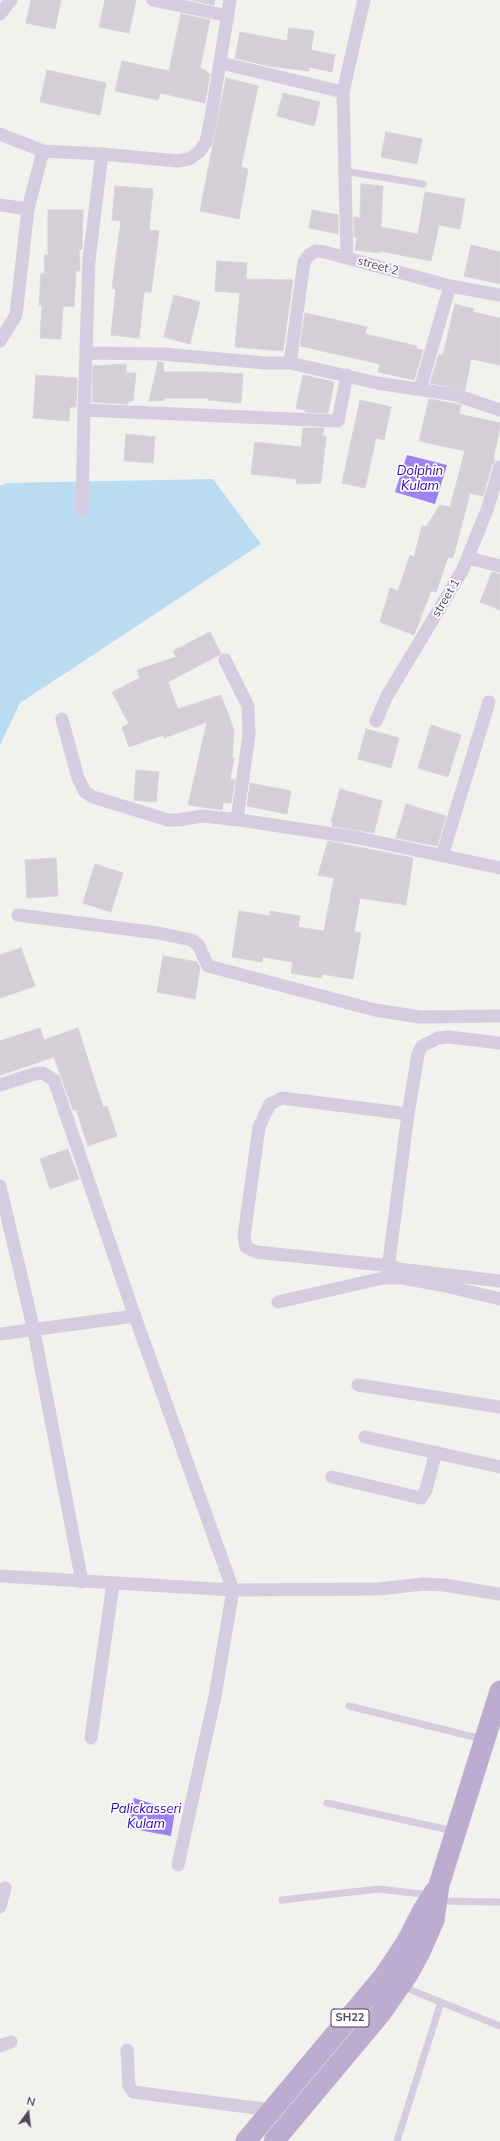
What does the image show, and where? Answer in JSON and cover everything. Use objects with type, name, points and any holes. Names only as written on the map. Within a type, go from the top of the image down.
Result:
[{"type":"main road","name":"SH22","points":[[246,2141],[271,2110],[420,1952],[434,1920],[436,1894],[486,1740],[500,1691]]},
{"type":"main road","name":"SH22","points":[[274,2141],[381,2013],[392,1981]]},
{"type":"street","points":[[0,14],[11,0]]},
{"type":"street","points":[[0,134],[43,152],[102,154],[177,161],[189,159],[199,152],[206,142],[230,0]]},
{"type":"street","points":[[347,258],[343,92],[364,0]]},
{"type":"street","points":[[160,1],[228,16]]},
{"type":"street","points":[[220,63],[343,92]]},
{"type":"street","points":[[0,341],[16,315],[28,208],[43,152]]},
{"type":"street","points":[[82,510],[89,260],[102,154]]},
{"type":"street","points":[[0,205],[28,208]]},
{"type":"street","name":"street 2","points":[[290,363],[304,262],[309,255],[316,251],[450,286],[500,295]]},
{"type":"street","points":[[420,389],[450,286]]},
{"type":"street","points":[[86,353],[163,354],[265,363],[290,363],[347,375],[376,383],[456,395],[500,410]]},
{"type":"street","points":[[84,410],[338,421],[347,375]]},
{"type":"street","name":"street 1","points":[[376,722],[387,696],[462,571],[487,510],[500,467]]},
{"type":"street","points":[[468,558],[500,566]]},
{"type":"street","points":[[225,660],[248,706],[249,735],[237,819]]},
{"type":"street","points":[[442,856],[489,702]]},
{"type":"street","points":[[62,719],[78,778],[85,792],[93,797],[168,820],[179,820],[202,816],[237,819],[359,838],[500,868]]},
{"type":"street","points":[[18,915],[158,933],[192,940],[199,946],[208,966],[375,1010],[420,1017],[500,1016]]},
{"type":"street","points":[[392,1266],[389,1261],[389,1254],[408,1114],[418,1054],[422,1046],[438,1038],[500,1043]]},
{"type":"street","points":[[0,1085],[34,1074],[43,1073],[54,1080],[135,1316],[233,1590],[215,1696],[178,1865]]},
{"type":"street","points":[[408,1114],[282,1098],[270,1104],[260,1128],[244,1236],[246,1247],[256,1252],[392,1266],[398,1269],[500,1282]]},
{"type":"street","points":[[0,1186],[34,1331],[82,1582]]},
{"type":"street","points":[[278,1302],[383,1278],[402,1278],[500,1299]]},
{"type":"street","points":[[0,1334],[34,1331],[135,1316]]},
{"type":"street","points":[[358,1385],[500,1407]]},
{"type":"street","points":[[364,1436],[500,1467]]},
{"type":"street","points":[[332,1477],[420,1498],[426,1490],[436,1452]]},
{"type":"street","points":[[0,1576],[113,1584],[233,1590],[379,1589],[423,1584],[444,1585],[500,1594]]},
{"type":"street","points":[[91,1738],[113,1584]]},
{"type":"street","points":[[0,1907],[5,1888]]},
{"type":"street","points":[[127,2050],[129,2086],[133,2092],[271,2110]]},
{"type":"lane","points":[[344,171],[423,184]]},
{"type":"lane","points":[[349,1706],[486,1740]]},
{"type":"lane","points":[[327,1803],[456,1831]]},
{"type":"lane","points":[[282,1900],[378,1888],[500,1902]]},
{"type":"lane","points":[[392,1981],[500,2026]]},
{"type":"lane","points":[[397,2141],[441,2002]]},
{"type":"shaded area","points":[[213,479],[261,544],[20,703],[0,745],[0,486],[7,483]]},
{"type":"water","name":"Dolphin Kulam","points":[[407,455],[447,465],[435,504],[395,492]]},
{"type":"water","name":"Palickasseri Kulam","points":[[134,1798],[175,1811],[171,1836],[128,1828]]},
{"type":"building","points":[[31,0],[61,0],[55,29],[26,23]]},
{"type":"building","points":[[105,0],[136,0],[129,33],[99,27]]},
{"type":"building","points":[[191,0],[215,0],[214,5]]},
{"type":"building","points":[[181,14],[210,20],[200,68],[210,74],[205,103],[160,93],[158,100],[115,91],[122,61],[169,71]]},
{"type":"building","points":[[289,28],[314,31],[311,50],[335,55],[332,72],[309,67],[309,71],[269,66],[235,58],[240,32],[287,41]]},
{"type":"building","points":[[47,70],[106,83],[100,115],[40,102]]},
{"type":"building","points":[[226,78],[258,86],[241,167],[248,169],[239,219],[200,211]]},
{"type":"building","points":[[283,93],[320,102],[314,126],[277,116]]},
{"type":"building","points":[[386,132],[422,139],[417,164],[381,157]]},
{"type":"building","points":[[361,184],[383,186],[381,227],[418,234],[425,192],[465,199],[460,229],[439,225],[431,261],[380,251],[380,253],[355,250],[357,237],[354,237],[354,217],[360,218]]},
{"type":"building","points":[[115,186],[153,189],[149,230],[159,231],[151,292],[144,292],[139,338],[111,335],[116,289],[112,288],[121,221],[112,220]]},
{"type":"building","points":[[48,210],[83,210],[82,249],[79,250],[80,271],[76,271],[74,307],[63,306],[61,339],[40,338],[42,305],[39,305],[41,273],[45,274],[44,255],[48,255]]},
{"type":"building","points":[[312,210],[338,215],[338,234],[309,228]]},
{"type":"building","points":[[471,245],[500,252],[500,284],[464,276]]},
{"type":"building","points":[[217,261],[247,263],[246,279],[293,280],[283,351],[235,347],[240,293],[215,291]]},
{"type":"building","points":[[174,295],[200,302],[190,344],[164,337]]},
{"type":"building","points":[[455,304],[474,309],[473,312],[500,318],[500,365],[471,359],[465,390],[430,383],[439,354],[443,355]]},
{"type":"building","points":[[305,313],[367,327],[365,334],[417,346],[416,349],[423,350],[414,380],[378,372],[380,364],[300,346]]},
{"type":"building","points":[[158,362],[163,362],[164,372],[243,374],[241,403],[208,400],[208,398],[164,398],[164,400],[149,401]]},
{"type":"building","points":[[126,364],[126,373],[136,373],[133,401],[128,401],[128,404],[92,402],[93,366]]},
{"type":"building","points":[[36,375],[77,378],[76,407],[70,407],[69,421],[33,418]]},
{"type":"building","points":[[303,375],[334,382],[328,413],[305,412],[305,410],[296,408]]},
{"type":"building","points":[[429,399],[461,405],[459,414],[500,423],[500,427],[493,460],[496,460],[492,465],[483,496],[470,493],[453,558],[448,557],[436,592],[431,591],[414,635],[380,622],[390,588],[398,591],[410,555],[414,557],[422,526],[426,527],[440,505],[450,507],[465,451],[419,441]]},
{"type":"building","points":[[360,400],[391,407],[384,440],[376,438],[365,488],[342,483]]},
{"type":"building","points":[[303,428],[324,428],[322,436],[326,436],[321,483],[296,484],[297,479],[251,474],[255,442],[301,447]]},
{"type":"building","points":[[126,434],[155,437],[153,463],[124,461]]},
{"type":"building","points":[[492,572],[500,574],[500,610],[480,602]]},
{"type":"building","points":[[210,632],[221,654],[168,682],[178,709],[221,695],[234,730],[232,758],[234,758],[230,779],[235,780],[231,803],[223,802],[222,810],[188,805],[207,722],[164,738],[163,735],[129,747],[122,727],[129,724],[112,692],[140,678],[137,670],[176,657],[173,651]]},
{"type":"building","points":[[431,725],[461,735],[448,777],[418,768]]},
{"type":"building","points":[[366,729],[399,738],[391,768],[358,759]]},
{"type":"building","points":[[136,770],[159,772],[156,802],[134,800]]},
{"type":"building","points":[[250,783],[291,791],[287,814],[247,806]]},
{"type":"building","points":[[340,789],[382,801],[374,833],[332,826],[333,822],[331,822]]},
{"type":"building","points":[[406,804],[446,816],[437,846],[396,838]]},
{"type":"building","points":[[328,841],[413,858],[406,905],[360,898],[354,932],[361,933],[353,979],[322,974],[321,978],[291,973],[293,962],[263,957],[262,962],[232,957],[239,911],[270,916],[270,911],[300,916],[298,927],[324,931],[334,878],[318,875]]},
{"type":"building","points":[[56,858],[58,896],[27,898],[25,860]]},
{"type":"building","points":[[95,864],[123,873],[111,912],[83,903]]},
{"type":"building","points":[[21,948],[35,986],[0,998],[0,955]]},
{"type":"building","points":[[163,956],[197,962],[200,968],[195,999],[157,992]]},
{"type":"building","points":[[40,1028],[44,1040],[78,1028],[103,1107],[107,1106],[117,1136],[88,1146],[76,1109],[73,1110],[54,1057],[0,1075],[0,1041]]},
{"type":"building","points":[[68,1149],[79,1179],[50,1189],[40,1159]]}]
